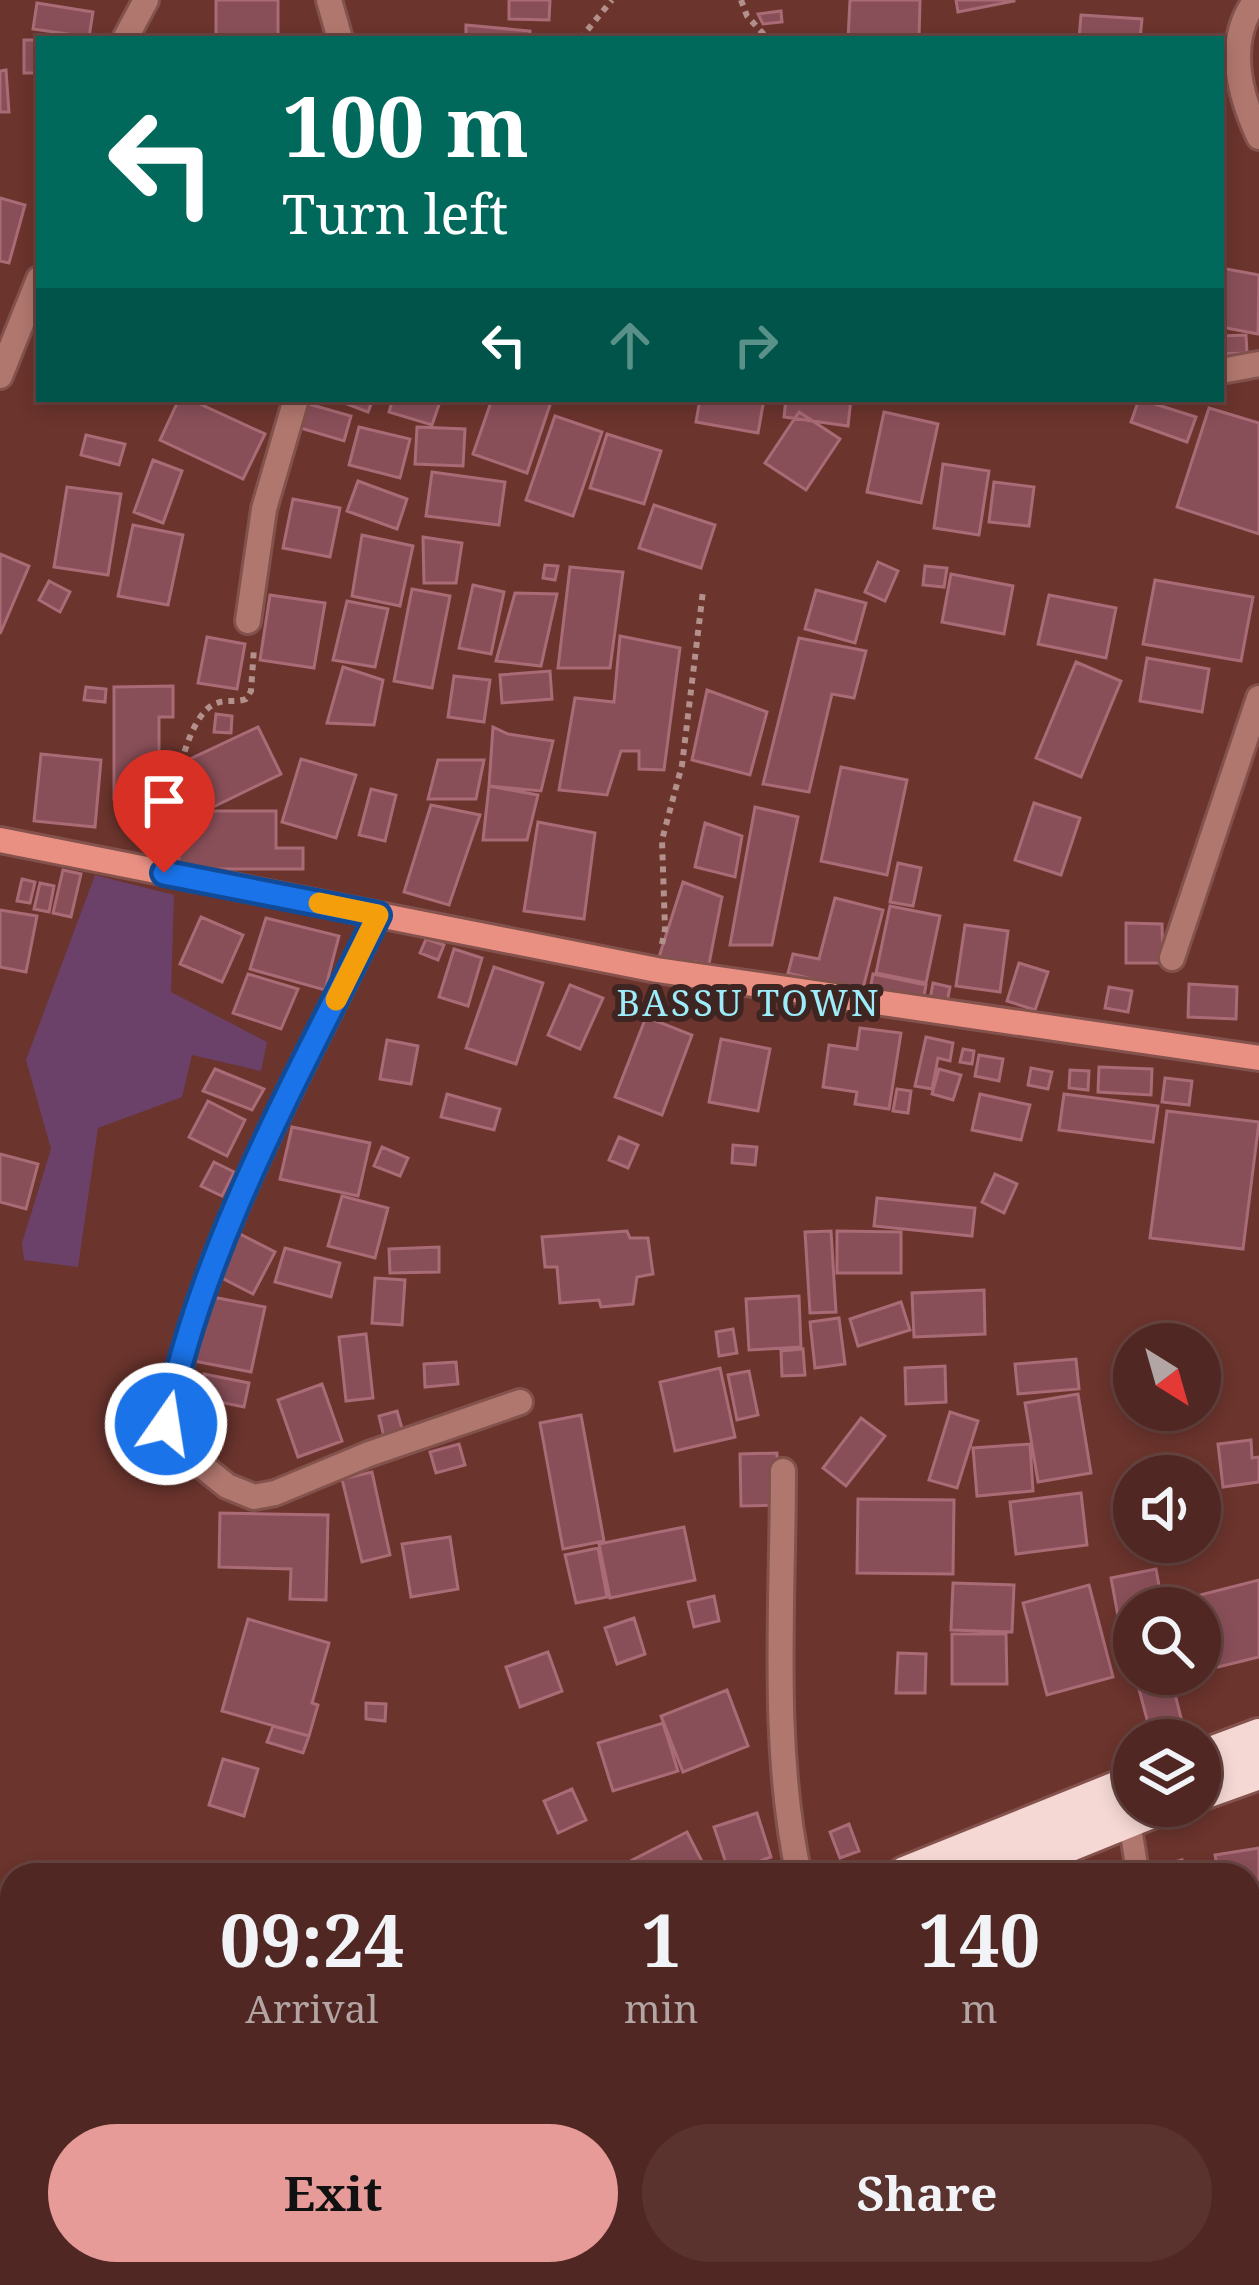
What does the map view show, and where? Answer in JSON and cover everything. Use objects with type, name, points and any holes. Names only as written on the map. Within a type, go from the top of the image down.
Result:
[{"type":"highway","points":[[1221,1751],[1259,1737]]},
{"type":"highway","points":[[1221,1785],[1259,1771]]},
{"type":"highway","points":[[944,1863],[1113,1811]]},
{"type":"highway","points":[[1016,1863],[1113,1816]]},
{"type":"street","points":[[127,36],[146,0]]},
{"type":"street","points":[[329,0],[339,36]]},
{"type":"street","points":[[1256,0],[1245,14],[1236,59],[1244,104],[1259,137]]},
{"type":"street","points":[[0,376],[36,286]]},
{"type":"street","points":[[1224,370],[1259,364]]},
{"type":"street","points":[[248,621],[264,509],[295,402]]},
{"type":"street","points":[[1172,958],[1259,698]]},
{"type":"street","points":[[0,840],[657,970],[1259,1058]]},
{"type":"street","points":[[378,915],[270,1136],[201,1293],[166,1424],[185,1452],[227,1486],[254,1497],[520,1402]]},
{"type":"street","points":[[783,1471],[784,1769],[796,1863]]},
{"type":"lane","points":[[1138,1863],[1140,1827]]},
{"type":"path","points":[[582,36],[612,0]]},
{"type":"path","points":[[741,0],[765,36]]},
{"type":"path","points":[[657,970],[665,929],[662,840],[682,765],[703,591]]},
{"type":"path","points":[[164,873],[180,771],[197,716],[217,703],[246,699],[250,691],[254,647],[248,621]]},
{"type":"shaded area","points":[[95,875],[174,895],[171,992],[267,1042],[261,1071],[192,1055],[182,1097],[98,1128],[78,1267],[24,1260],[22,1243],[51,1149],[26,1060]]},
{"type":"building","points":[[216,0],[278,0],[278,36],[216,36]]},
{"type":"building","points":[[509,0],[550,0],[549,20],[509,19]]},
{"type":"building","points":[[850,0],[920,0],[919,36],[848,36]]},
{"type":"building","points":[[956,0],[1014,0],[1014,1],[958,12]]},
{"type":"building","points":[[37,3],[93,12],[89,36],[33,29]]},
{"type":"building","points":[[781,11],[782,22],[763,24],[758,14]]},
{"type":"building","points":[[1081,15],[1142,19],[1140,36],[1079,36]]},
{"type":"building","points":[[466,25],[530,31],[529,36],[466,36]]},
{"type":"building","points":[[24,40],[36,40],[36,73],[24,73]]},
{"type":"building","points":[[6,70],[9,112],[0,112],[0,71]]},
{"type":"building","points":[[0,198],[25,205],[9,263],[0,261]]},
{"type":"building","points":[[1224,269],[1259,275],[1258,334],[1224,328]]},
{"type":"building","points":[[1246,335],[1247,353],[1224,354],[1224,336]]},
{"type":"building","points":[[178,402],[196,402],[265,434],[243,479],[160,440]]},
{"type":"building","points":[[342,402],[372,402],[368,412]]},
{"type":"building","points":[[392,402],[440,402],[432,425],[389,412]]},
{"type":"building","points":[[491,402],[551,402],[527,473],[473,454]]},
{"type":"building","points":[[699,402],[763,402],[758,433],[696,422]]},
{"type":"building","points":[[786,402],[851,402],[848,426],[784,417]]},
{"type":"building","points":[[1138,402],[1196,417],[1187,442],[1131,422]]},
{"type":"building","points":[[305,403],[351,416],[344,441],[297,427]]},
{"type":"building","points":[[1209,408],[1259,423],[1259,534],[1177,507]]},
{"type":"building","points":[[799,412],[840,439],[806,490],[765,463]]},
{"type":"building","points":[[884,412],[938,424],[921,503],[867,492]]},
{"type":"building","points":[[555,416],[602,432],[573,516],[526,500]]},
{"type":"building","points":[[359,427],[410,439],[400,478],[349,465]]},
{"type":"building","points":[[417,427],[465,429],[463,466],[415,464]]},
{"type":"building","points":[[607,434],[661,451],[644,504],[590,488]]},
{"type":"building","points":[[86,435],[125,444],[119,465],[81,455]]},
{"type":"building","points":[[153,460],[182,471],[163,523],[134,512]]},
{"type":"building","points":[[943,464],[989,471],[979,535],[934,528]]},
{"type":"building","points":[[432,472],[505,482],[499,525],[426,516]]},
{"type":"building","points":[[358,481],[407,499],[397,529],[347,511]]},
{"type":"building","points":[[994,482],[1034,487],[1029,526],[989,522]]},
{"type":"building","points":[[67,487],[121,494],[108,575],[54,567]]},
{"type":"building","points":[[293,499],[340,508],[330,557],[283,548]]},
{"type":"building","points":[[654,505],[715,525],[701,568],[639,548]]},
{"type":"building","points":[[133,525],[183,535],[168,605],[118,596]]},
{"type":"building","points":[[362,535],[413,546],[400,606],[352,596]]},
{"type":"building","points":[[423,537],[462,543],[456,583],[424,583]]},
{"type":"building","points":[[0,554],[29,566],[0,634]]},
{"type":"building","points":[[878,562],[898,571],[885,601],[865,592]]},
{"type":"building","points":[[545,565],[558,566],[555,580],[543,578]]},
{"type":"building","points":[[925,566],[947,568],[944,587],[923,585]]},
{"type":"building","points":[[570,567],[623,572],[610,668],[558,668]]},
{"type":"building","points":[[951,574],[1013,586],[1004,634],[942,622]]},
{"type":"building","points":[[1155,580],[1253,597],[1241,661],[1143,644]]},
{"type":"building","points":[[49,581],[70,592],[60,612],[39,600]]},
{"type":"building","points":[[473,585],[504,592],[491,654],[459,648]]},
{"type":"building","points":[[412,589],[450,596],[432,688],[394,681]]},
{"type":"building","points":[[816,590],[866,603],[855,643],[805,629]]},
{"type":"building","points":[[515,593],[557,594],[541,666],[496,661]]},
{"type":"building","points":[[270,595],[325,603],[314,668],[260,660]]},
{"type":"building","points":[[1049,595],[1116,608],[1106,658],[1038,644]]},
{"type":"building","points":[[347,601],[388,609],[375,667],[333,660]]},
{"type":"building","points":[[620,636],[680,648],[664,770],[639,769],[639,751],[621,751],[607,795],[559,790],[575,698],[614,702]]},
{"type":"building","points":[[207,637],[245,644],[237,689],[198,683]]},
{"type":"building","points":[[799,638],[866,651],[854,698],[832,694],[809,792],[763,784]]},
{"type":"building","points":[[1147,658],[1209,669],[1202,712],[1140,701]]},
{"type":"building","points":[[1076,662],[1121,681],[1081,777],[1036,758]]},
{"type":"building","points":[[343,667],[383,680],[374,725],[327,723]]},
{"type":"building","points":[[550,671],[552,699],[502,703],[500,675]]},
{"type":"building","points":[[454,676],[490,680],[484,722],[448,717]]},
{"type":"building","points":[[173,686],[173,717],[159,717],[159,799],[114,799],[114,687]]},
{"type":"building","points":[[86,687],[106,689],[105,702],[84,700]]},
{"type":"building","points":[[707,690],[767,712],[750,775],[692,760]]},
{"type":"building","points":[[216,714],[232,716],[231,733],[214,732]]},
{"type":"building","points":[[258,727],[281,774],[213,807],[190,759]]},
{"type":"building","points":[[493,727],[553,741],[541,791],[489,786]]},
{"type":"building","points":[[41,754],[101,760],[95,827],[34,821]]},
{"type":"building","points":[[301,759],[356,775],[336,838],[282,822]]},
{"type":"building","points":[[438,760],[484,760],[476,799],[428,799]]},
{"type":"building","points":[[841,767],[907,780],[887,875],[821,861]]},
{"type":"building","points":[[489,786],[538,795],[527,840],[483,840]]},
{"type":"building","points":[[371,789],[396,795],[385,841],[359,835]]},
{"type":"building","points":[[1034,803],[1080,818],[1061,875],[1015,860]]},
{"type":"building","points":[[431,805],[480,815],[449,905],[404,892]]},
{"type":"building","points":[[755,807],[798,817],[772,945],[730,945]]},
{"type":"building","points":[[179,811],[276,811],[276,848],[303,848],[303,869],[179,869]]},
{"type":"building","points":[[538,822],[595,833],[584,919],[524,911]]},
{"type":"building","points":[[705,823],[742,836],[735,877],[695,867]]},
{"type":"building","points":[[898,863],[921,868],[913,906],[890,902]]},
{"type":"building","points":[[63,870],[81,874],[71,917],[53,913]]},
{"type":"building","points":[[22,879],[35,882],[30,903],[17,901]]},
{"type":"building","points":[[683,882],[722,897],[709,964],[659,957]]},
{"type":"building","points":[[40,883],[54,886],[49,912],[34,909]]},
{"type":"building","points":[[835,898],[883,910],[862,992],[788,973],[793,954],[819,959]]},
{"type":"building","points":[[890,906],[940,916],[926,983],[876,973]]},
{"type":"building","points":[[0,910],[37,916],[26,972],[0,967]]},
{"type":"building","points":[[201,917],[243,935],[222,982],[180,964]]},
{"type":"building","points":[[266,918],[339,936],[325,990],[250,969]]},
{"type":"building","points":[[1126,923],[1162,924],[1163,963],[1126,963]]},
{"type":"building","points":[[965,925],[1008,931],[1000,992],[956,986]]},
{"type":"building","points":[[426,939],[444,945],[438,960],[420,953]]},
{"type":"building","points":[[454,949],[482,958],[468,1006],[439,997]]},
{"type":"building","points":[[1019,963],[1048,972],[1035,1010],[1007,1001]]},
{"type":"building","points":[[494,967],[543,983],[516,1064],[466,1048]]},
{"type":"building","points":[[248,974],[298,989],[281,1029],[233,1013]]},
{"type":"building","points":[[873,974],[926,985],[922,1007],[869,995]]},
{"type":"building","points":[[933,983],[950,987],[946,1008],[929,1005]]},
{"type":"building","points":[[1189,984],[1237,987],[1236,1019],[1188,1017]]},
{"type":"building","points":[[570,985],[603,998],[580,1049],[548,1035]]},
{"type":"building","points":[[1109,987],[1132,991],[1128,1012],[1105,1008]]},
{"type":"building","points":[[646,1017],[692,1035],[662,1115],[615,1097]]},
{"type":"building","points":[[860,1028],[901,1033],[889,1109],[855,1104],[857,1092],[823,1087],[829,1045],[857,1049]]},
{"type":"building","points":[[926,1037],[953,1043],[950,1061],[938,1058],[932,1089],[915,1086]]},
{"type":"building","points":[[721,1039],[770,1049],[758,1111],[709,1102]]},
{"type":"building","points":[[387,1040],[418,1046],[411,1084],[380,1079]]},
{"type":"building","points":[[963,1049],[974,1051],[972,1064],[960,1062]]},
{"type":"building","points":[[979,1055],[1003,1059],[999,1081],[975,1076]]},
{"type":"building","points":[[1099,1067],[1152,1069],[1151,1095],[1098,1092]]},
{"type":"building","points":[[1031,1068],[1052,1072],[1048,1089],[1028,1085]]},
{"type":"building","points":[[215,1069],[264,1089],[252,1110],[203,1091]]},
{"type":"building","points":[[939,1069],[961,1075],[953,1100],[932,1094]]},
{"type":"building","points":[[1070,1070],[1089,1071],[1088,1090],[1069,1088]]},
{"type":"building","points":[[1165,1078],[1192,1081],[1189,1105],[1162,1102]]},
{"type":"building","points":[[897,1089],[911,1091],[908,1113],[893,1111]]},
{"type":"building","points":[[447,1094],[500,1109],[494,1130],[441,1117]]},
{"type":"building","points":[[980,1094],[1030,1105],[1021,1140],[972,1130]]},
{"type":"building","points":[[1064,1094],[1158,1106],[1153,1142],[1059,1130]]},
{"type":"building","points":[[208,1101],[245,1120],[227,1156],[189,1137]]},
{"type":"building","points":[[1167,1111],[1259,1122],[1243,1249],[1150,1238]]},
{"type":"building","points":[[292,1127],[370,1143],[358,1196],[280,1179]]},
{"type":"building","points":[[619,1137],[638,1145],[628,1168],[609,1160]]},
{"type":"building","points":[[733,1145],[757,1147],[755,1165],[732,1163]]},
{"type":"building","points":[[382,1147],[408,1158],[400,1176],[374,1166]]},
{"type":"building","points":[[0,1154],[38,1164],[26,1209],[0,1202]]},
{"type":"building","points":[[214,1162],[234,1172],[222,1196],[201,1186]]},
{"type":"building","points":[[995,1174],[1017,1184],[1004,1213],[982,1202]]},
{"type":"building","points":[[342,1196],[388,1208],[375,1258],[328,1246]]},
{"type":"building","points":[[877,1198],[975,1208],[972,1236],[874,1226]]},
{"type":"building","points":[[627,1231],[630,1238],[648,1238],[653,1274],[637,1277],[633,1304],[560,1303],[557,1267],[545,1267],[542,1237]]},
{"type":"building","points":[[831,1231],[836,1312],[810,1313],[805,1232]]},
{"type":"building","points":[[837,1231],[901,1232],[901,1273],[837,1273]]},
{"type":"building","points":[[238,1233],[275,1252],[253,1294],[216,1275]]},
{"type":"building","points":[[439,1247],[439,1272],[390,1273],[389,1249]]},
{"type":"building","points":[[285,1248],[340,1263],[331,1297],[275,1282]]},
{"type":"building","points":[[375,1278],[405,1280],[402,1325],[372,1323]]},
{"type":"building","points":[[984,1290],[985,1334],[914,1337],[912,1293]]},
{"type":"building","points":[[207,1296],[265,1307],[251,1372],[194,1361]]},
{"type":"building","points":[[799,1296],[801,1347],[749,1350],[746,1299]]},
{"type":"building","points":[[901,1302],[910,1330],[858,1346],[850,1319]]},
{"type":"building","points":[[839,1318],[845,1364],[815,1368],[810,1322]]},
{"type":"building","points":[[733,1329],[737,1353],[719,1356],[716,1332]]},
{"type":"building","points":[[366,1334],[373,1398],[346,1401],[339,1337]]},
{"type":"building","points":[[803,1349],[805,1375],[782,1376],[781,1351]]},
{"type":"building","points":[[1076,1359],[1079,1389],[1018,1394],[1015,1364]]},
{"type":"building","points":[[456,1362],[458,1384],[425,1387],[424,1364]]},
{"type":"building","points":[[945,1366],[946,1402],[906,1404],[905,1368]]},
{"type":"building","points":[[720,1368],[735,1437],[675,1451],[660,1382]]},
{"type":"building","points":[[749,1371],[758,1415],[737,1420],[728,1375]]},
{"type":"building","points":[[204,1374],[249,1383],[244,1407],[200,1398]]},
{"type":"building","points":[[322,1384],[342,1441],[298,1457],[278,1400]]},
{"type":"building","points":[[1078,1394],[1091,1473],[1038,1482],[1025,1403]]},
{"type":"building","points":[[397,1411],[403,1432],[384,1437],[379,1416]]},
{"type":"building","points":[[950,1412],[978,1421],[957,1488],[929,1480]]},
{"type":"building","points":[[581,1415],[604,1541],[563,1549],[540,1423]]},
{"type":"building","points":[[861,1418],[885,1436],[846,1486],[823,1468]]},
{"type":"building","points":[[1251,1440],[1252,1458],[1259,1457],[1259,1482],[1223,1487],[1218,1444]]},
{"type":"building","points":[[459,1444],[465,1465],[436,1473],[430,1452]]},
{"type":"building","points":[[1030,1444],[1033,1491],[977,1496],[973,1448]]},
{"type":"building","points":[[777,1453],[778,1505],[741,1506],[740,1454]]},
{"type":"building","points":[[372,1472],[390,1555],[362,1562],[342,1479]]},
{"type":"building","points":[[1081,1493],[1087,1545],[1016,1554],[1010,1502]]},
{"type":"building","points":[[858,1499],[954,1500],[953,1574],[857,1573]]},
{"type":"building","points":[[220,1513],[328,1515],[326,1600],[290,1599],[291,1569],[219,1567]]},
{"type":"building","points":[[684,1527],[695,1580],[610,1598],[599,1544]]},
{"type":"building","points":[[450,1537],[458,1589],[411,1597],[402,1544]]},
{"type":"building","points":[[598,1548],[607,1597],[576,1603],[565,1555]]},
{"type":"building","points":[[1156,1569],[1159,1587],[1113,1589],[1111,1578]]},
{"type":"building","points":[[1259,1580],[1259,1657],[1221,1666],[1221,1590]]},
{"type":"building","points":[[953,1583],[1014,1585],[1012,1632],[951,1630]]},
{"type":"building","points":[[1089,1585],[1113,1677],[1047,1695],[1023,1603]]},
{"type":"building","points":[[714,1596],[719,1621],[694,1627],[688,1602]]},
{"type":"building","points":[[634,1618],[645,1654],[617,1664],[605,1628]]},
{"type":"building","points":[[248,1619],[329,1643],[312,1703],[318,1705],[309,1736],[222,1711]]},
{"type":"building","points":[[952,1634],[1006,1634],[1007,1684],[952,1684]]},
{"type":"building","points":[[548,1652],[562,1691],[520,1707],[506,1667]]},
{"type":"building","points":[[898,1653],[926,1654],[925,1693],[896,1693]]},
{"type":"building","points":[[727,1690],[748,1746],[683,1772],[661,1716]]},
{"type":"building","points":[[1141,1695],[1175,1695],[1181,1719],[1147,1719]]},
{"type":"building","points":[[366,1703],[386,1704],[385,1721],[366,1719]]},
{"type":"building","points":[[663,1723],[678,1771],[613,1791],[598,1743]]},
{"type":"building","points":[[273,1726],[309,1736],[303,1753],[267,1742]]},
{"type":"building","points":[[223,1759],[258,1769],[244,1816],[209,1805]]},
{"type":"building","points":[[572,1789],[586,1820],[558,1833],[544,1801]]},
{"type":"building","points":[[757,1813],[771,1857],[754,1863],[726,1863],[714,1827]]},
{"type":"building","points":[[849,1824],[859,1851],[840,1858],[830,1832]]},
{"type":"building","points":[[687,1832],[703,1863],[626,1863]]},
{"type":"building","points":[[1259,1848],[1259,1863],[1217,1863],[1215,1855]]},
{"type":"slow traffic","points":[[319,903],[378,915],[336,1000]]},
{"type":"district","name":"BASSU TOWN","points":[[749,1003]]},
{"type":"route","points":[[164,873],[378,915],[270,1136],[201,1293],[166,1424]]}]
